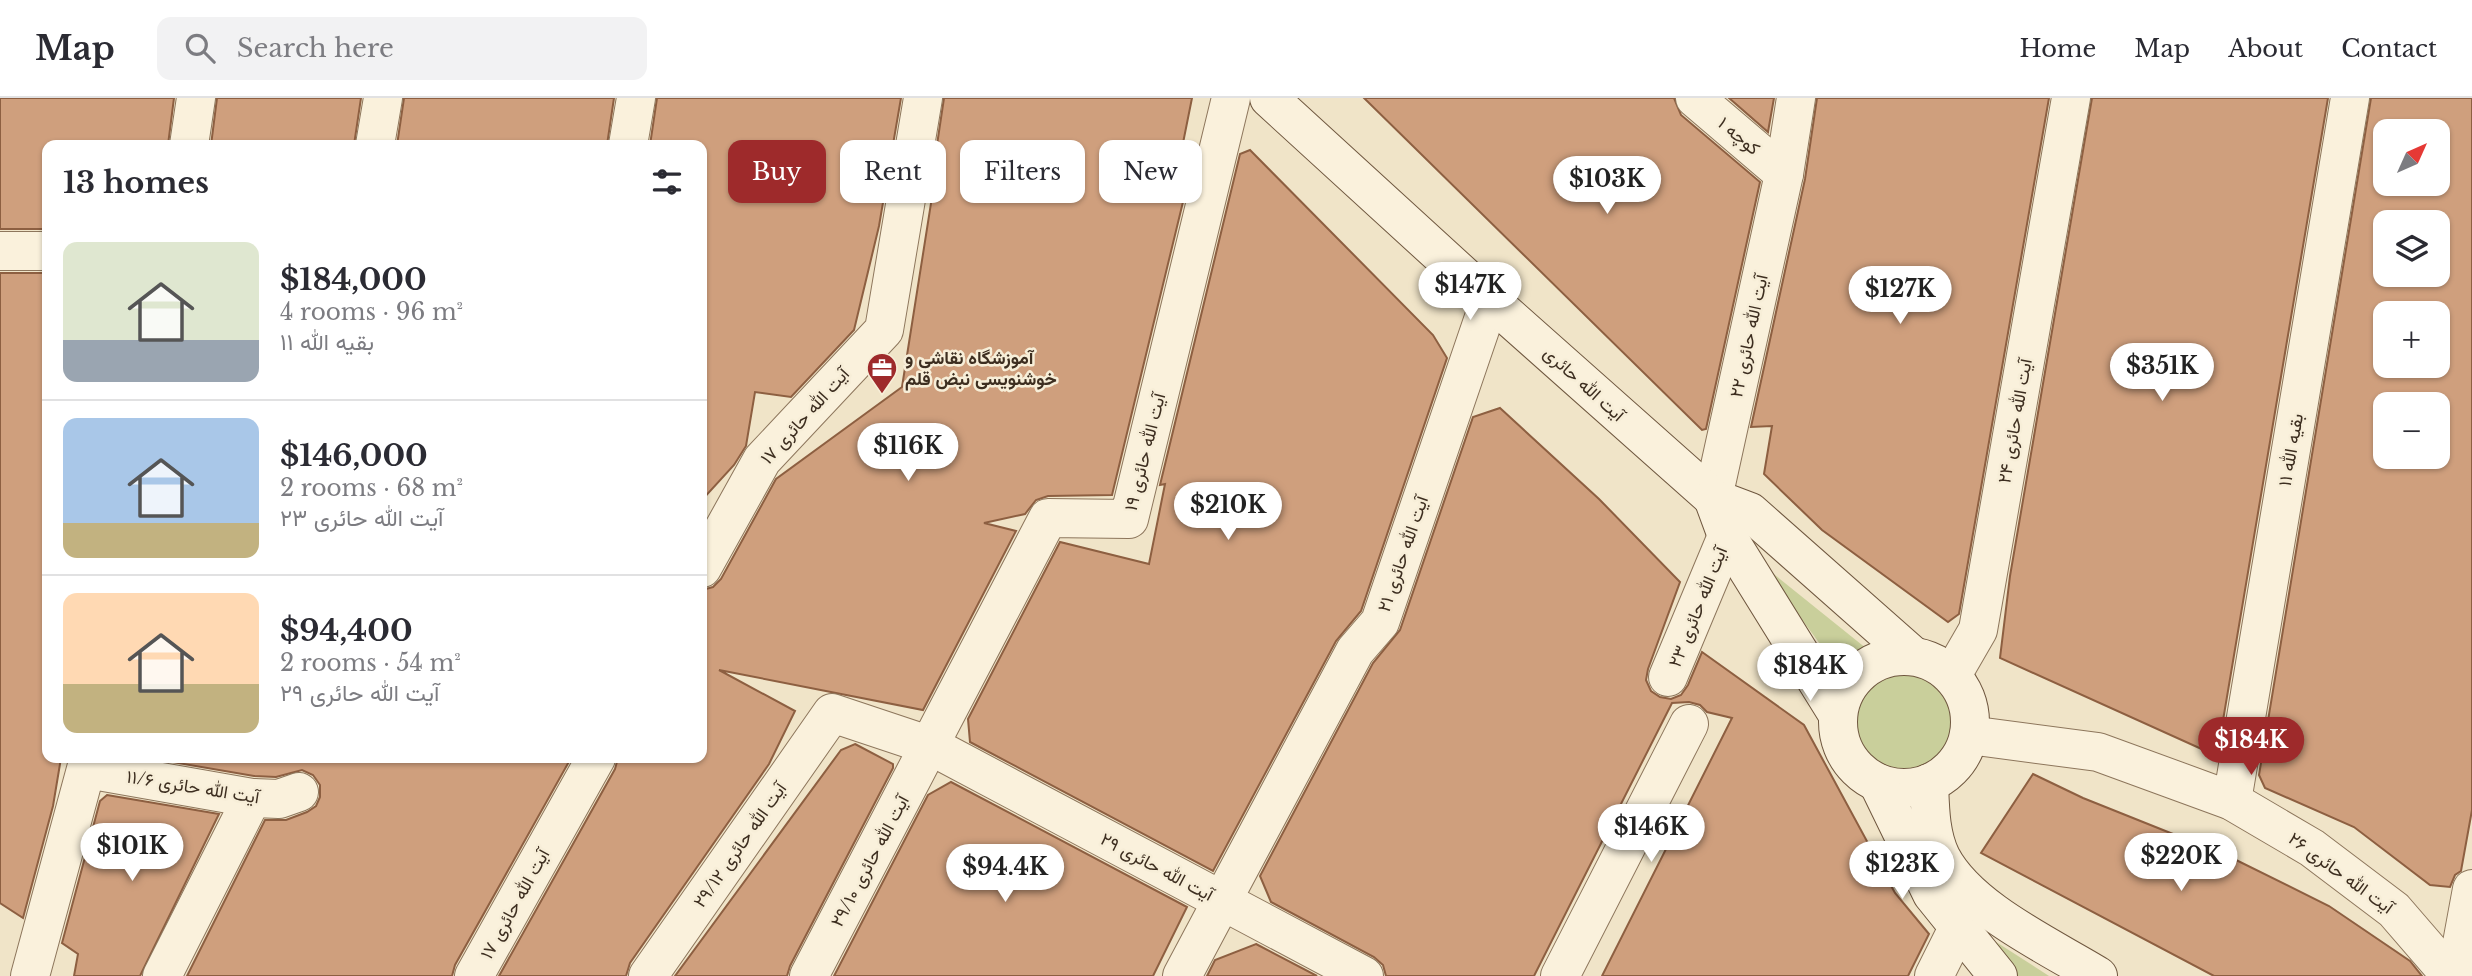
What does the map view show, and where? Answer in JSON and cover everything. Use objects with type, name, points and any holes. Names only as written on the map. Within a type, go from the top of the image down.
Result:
[{"type":"street","points":[[189,140],[196,98]]},
{"type":"street","points":[[376,140],[383,98]]},
{"type":"street","points":[[629,140],[636,98]]},
{"type":"street","name":"آیت الله حائری ۱۷","points":[[707,559],[762,460],[884,330],[923,98]]},
{"type":"street","name":"آیت الله حائری ۱۹","points":[[931,746],[1048,518],[1129,519],[1231,98]]},
{"type":"street","name":"آیت الله حائری","points":[[1269,98],[1490,300],[1713,498],[1750,512],[1913,656]]},
{"type":"street","name":"کوچه ۱","points":[[1695,98],[1784,174]]},
{"type":"street","name":"آیت الله حائری ۲۲","points":[[1713,498],[1784,174],[1796,98]]},
{"type":"street","name":"آیت الله حائری ۲۴","points":[[1952,675],[1978,630],[2071,98]]},
{"type":"street","name":"بقیه الله ۱۱","points":[[2232,801],[2350,98]]},
{"type":"street","points":[[0,251],[42,251]]},
{"type":"street","name":"آیت الله حائری ۲۱","points":[[1182,976],[1354,651],[1380,622],[1490,300]]},
{"type":"street","name":"آیت الله حائری","points":[[1713,498],[1727,536],[1838,715]]},
{"type":"street","name":"آیت الله حائری ۲۳","points":[[1668,677],[1727,536]]},
{"type":"street","points":[[1913,656],[1927,659],[1952,675],[1968,703],[1969,735],[1958,760],[1949,771],[1928,783],[1898,788],[1878,783],[1860,771],[1847,755],[1839,736],[1838,715],[1843,695],[1853,679],[1865,667],[1881,659],[1913,656]]},
{"type":"street","name":"آیت الله حائری ۲۹","points":[[832,713],[931,746],[1364,976]]},
{"type":"street","name":"آیت الله حائری ۲۹/۱۲","points":[[648,976],[832,713]]},
{"type":"street","points":[[1560,976],[1689,724]]},
{"type":"street","name":"آیت الله حائری ۲۶","points":[[1969,735],[2098,752],[2232,801],[2312,848],[2394,910],[2453,976]]},
{"type":"street","name":"آیت الله حائری ۲۹/۱۰","points":[[809,976],[931,746]]},
{"type":"street","points":[[30,976],[88,763]]},
{"type":"street","name":"آیت الله حائری ۱۱/۶","points":[[88,763],[252,798],[279,799],[299,792]]},
{"type":"street","name":"آیت الله حائری ۱۷","points":[[474,976],[593,763]]},
{"type":"street","points":[[1878,783],[1932,894],[1998,976]]},
{"type":"street","points":[[1928,783],[1931,827],[1941,857],[1961,883],[1993,911],[2098,976]]},
{"type":"street","points":[[162,976],[252,798]]},
{"type":"street","points":[[2453,976],[2472,890]]},
{"type":"street","points":[[1934,976],[1959,926]]},
{"type":"green space","points":[[1760,563],[1867,649],[1848,664],[1843,675]]},
{"type":"green space","points":[[1907,672],[1927,676],[1943,687],[1954,703],[1958,723],[1954,743],[1943,759],[1927,770],[1907,774],[1887,770],[1871,759],[1860,743],[1856,723],[1860,703],[1871,687],[1887,676]]},
{"type":"green space","points":[[1993,940],[2049,976],[2013,976]]},
{"type":"building","points":[[0,98],[174,98],[169,140],[42,140],[42,229],[0,229]]},
{"type":"building","points":[[217,98],[361,98],[355,140],[212,140]]},
{"type":"building","points":[[404,98],[614,98],[608,140],[398,140]]},
{"type":"building","points":[[657,98],[901,98],[894,140],[840,140],[840,203],[883,203],[854,330],[791,397],[755,392],[746,446],[734,465],[707,495],[707,140],[651,140]]},
{"type":"building","points":[[944,98],[1192,98],[1184,140],[1099,140],[1099,203],[1183,203],[1112,495],[1048,496],[1036,500],[1025,514],[984,523],[1016,531],[923,710],[719,670],[795,711],[769,764],[630,963],[626,976],[499,976],[617,763],[707,763],[707,589],[721,579],[776,479],[902,387],[931,203],[946,203],[946,140],[938,140]]},
{"type":"building","points":[[1364,98],[1674,98],[1681,115],[1760,182],[1706,429],[1702,430]]},
{"type":"building","points":[[1729,98],[1774,98],[1768,132]]},
{"type":"building","points":[[1817,98],[2049,98],[1959,614],[1948,622],[1822,530],[1764,474],[1772,426],[1751,427],[1805,179]]},
{"type":"building","points":[[2092,98],[2328,98],[2217,756],[2000,658],[2010,576]]},
{"type":"building","points":[[2371,98],[2472,98],[2472,810],[2461,871],[2455,875],[2450,887],[2430,885],[2354,827],[2265,788],[2259,775]]},
{"type":"building","points":[[1250,150],[1433,335],[1447,358],[1361,611],[1336,641],[1213,871],[970,742],[968,719],[1060,542],[1149,564],[1165,484],[1160,485],[1240,154]]},
{"type":"building","points":[[0,273],[42,273],[42,763],[60,763],[53,806],[23,918],[0,903]]},
{"type":"building","points":[[1500,408],[1599,499],[1680,582],[1648,669],[1646,680],[1651,691],[1660,697],[1671,699],[1681,695],[1702,652],[1804,725],[1895,893],[1929,934],[1908,976],[1602,976],[1732,718],[1707,712],[1700,705],[1689,702],[1672,703],[1534,976],[1386,976],[1383,965],[1374,957],[1271,902],[1260,876],[1373,663],[1400,630],[1473,417]]},
{"type":"building","points":[[855,744],[893,764],[893,768],[787,976],[675,976],[841,750]]},
{"type":"building","points":[[178,763],[568,763],[455,965],[452,976],[187,976],[265,820],[286,820],[307,812],[316,806],[320,797],[320,785],[313,775],[302,770],[276,777],[254,776]]},
{"type":"building","points":[[2033,774],[2083,798],[2228,856],[2329,906],[2410,961],[2422,976],[2214,976],[1981,853]]},
{"type":"building","points":[[951,782],[1187,907],[1153,976],[834,976],[928,795]]},
{"type":"building","points":[[107,795],[219,814],[140,976],[74,976],[78,954],[62,943],[100,801]]},
{"type":"building","points":[[1256,944],[1317,976],[1207,976],[1215,960]]},
{"type":"place","name":"آموزشگاه نقاشی و خوشنویسی نبض قلم","points":[[882,395]]}]
